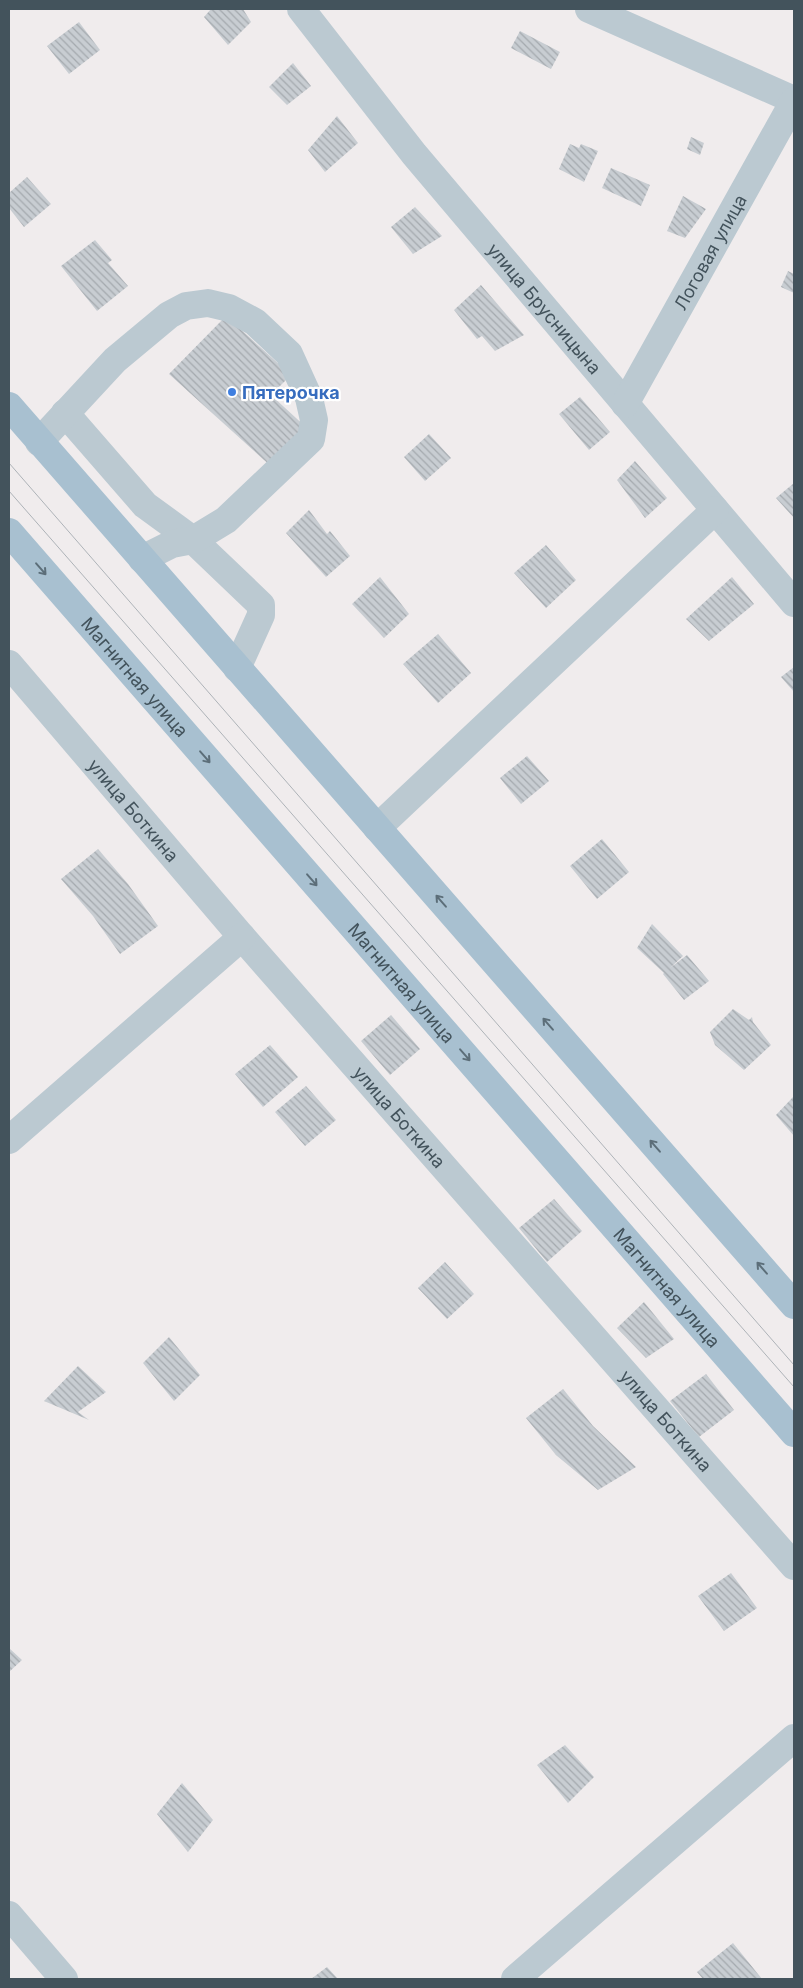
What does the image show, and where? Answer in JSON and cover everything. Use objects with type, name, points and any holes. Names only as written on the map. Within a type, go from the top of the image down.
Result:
[{"type":"main road","points":[[9,406],[794,1305]]},
{"type":"main road","name":"Магнитная улица","points":[[9,532],[794,1433]]},
{"type":"street","name":"улица Брусницына","points":[[301,9],[414,154],[794,603]]},
{"type":"street","points":[[589,9],[794,100]]},
{"type":"street","name":"Логовая улица","points":[[625,404],[794,100]]},
{"type":"street","points":[[39,442],[115,360],[168,315],[186,306],[208,303],[229,308],[255,322],[289,354],[309,398],[314,420],[311,439],[226,520],[193,540],[172,544],[142,559]]},
{"type":"street","points":[[65,413],[145,505],[193,540],[261,605],[261,615],[237,668]]},
{"type":"street","points":[[377,828],[715,510]]},
{"type":"street","name":"улица Боткина","points":[[9,664],[242,938],[794,1566]]},
{"type":"street","points":[[9,1140],[242,938]]},
{"type":"street","points":[[515,1979],[794,1738]]},
{"type":"street","points":[[9,1915],[64,1979]]},
{"type":"building","points":[[211,9],[243,9],[251,22],[228,45],[204,17]]},
{"type":"building","points":[[79,22],[100,50],[69,74],[47,46]]},
{"type":"building","points":[[520,31],[560,52],[551,69],[511,48]]},
{"type":"building","points":[[293,63],[311,86],[287,105],[269,87]]},
{"type":"building","points":[[337,116],[358,143],[325,172],[308,150]]},
{"type":"building","points":[[691,137],[704,143],[700,155],[687,149]]},
{"type":"building","points":[[570,144],[579,148],[581,144],[598,151],[584,182],[559,169]]},
{"type":"building","points":[[611,168],[650,185],[641,206],[602,188]]},
{"type":"building","points":[[27,177],[51,204],[24,227],[9,208],[9,193]]},
{"type":"building","points":[[683,196],[706,209],[685,238],[667,231]]},
{"type":"building","points":[[415,207],[442,236],[413,254],[391,227]]},
{"type":"building","points":[[95,240],[112,260],[108,263],[128,286],[97,311],[61,266]]},
{"type":"building","points":[[788,271],[794,274],[794,293],[781,287]]},
{"type":"building","points":[[481,285],[524,335],[495,351],[482,336],[477,339],[454,310]]},
{"type":"building","points":[[226,316],[291,375],[271,395],[309,430],[274,469],[169,374]]},
{"type":"building","points":[[580,397],[610,432],[589,450],[559,414]]},
{"type":"building","points":[[429,434],[451,458],[425,481],[404,457]]},
{"type":"building","points":[[635,461],[667,498],[645,518],[617,480]]},
{"type":"building","points":[[794,483],[794,518],[776,498]]},
{"type":"building","points":[[309,510],[327,534],[330,531],[350,556],[326,577],[286,533]]},
{"type":"building","points":[[546,545],[576,580],[546,608],[514,573]]},
{"type":"building","points":[[380,577],[409,614],[384,638],[352,604]]},
{"type":"building","points":[[732,577],[754,604],[709,641],[686,619]]},
{"type":"building","points":[[438,634],[471,673],[438,703],[403,664]]},
{"type":"building","points":[[794,667],[794,692],[781,677]]},
{"type":"building","points":[[527,756],[549,781],[521,804],[500,778]]},
{"type":"building","points":[[602,839],[629,872],[597,899],[570,866]]},
{"type":"building","points":[[98,849],[128,884],[158,926],[120,954],[93,916],[61,879]]},
{"type":"building","points":[[652,924],[683,956],[670,968],[687,955],[709,981],[684,1000],[664,973],[637,948]]},
{"type":"building","points":[[733,1009],[749,1020],[752,1017],[753,1022],[771,1045],[744,1070],[715,1045],[710,1032]]},
{"type":"building","points":[[391,1015],[420,1049],[390,1075],[361,1041]]},
{"type":"building","points":[[270,1045],[298,1077],[263,1107],[235,1074]]},
{"type":"building","points":[[306,1086],[336,1120],[305,1146],[275,1112]]},
{"type":"building","points":[[794,1098],[794,1136],[776,1115]]},
{"type":"building","points":[[554,1199],[582,1231],[547,1262],[519,1228]]},
{"type":"building","points":[[445,1262],[474,1294],[447,1319],[418,1288]]},
{"type":"building","points":[[644,1302],[674,1339],[646,1358],[617,1328]]},
{"type":"building","points":[[169,1337],[200,1375],[174,1401],[143,1363]]},
{"type":"building","points":[[78,1366],[106,1392],[78,1412],[89,1420],[44,1401]]},
{"type":"building","points":[[706,1374],[734,1410],[699,1437],[670,1401]]},
{"type":"building","points":[[563,1389],[593,1426],[636,1467],[598,1490],[556,1455],[526,1418]]},
{"type":"building","points":[[731,1573],[757,1608],[724,1631],[698,1596]]},
{"type":"building","points":[[9,1648],[22,1660],[9,1672]]},
{"type":"building","points":[[565,1745],[594,1777],[568,1803],[537,1765]]},
{"type":"building","points":[[182,1783],[213,1820],[188,1852],[157,1814]]},
{"type":"building","points":[[733,1943],[762,1979],[703,1979],[697,1972]]},
{"type":"building","points":[[327,1967],[338,1979],[311,1979]]},
{"type":"tram line","points":[[9,463],[794,1365]]},
{"type":"tram line","points":[[9,491],[794,1387]]},
{"type":"place","name":"Пятерочка","points":[[232,392]]}]
